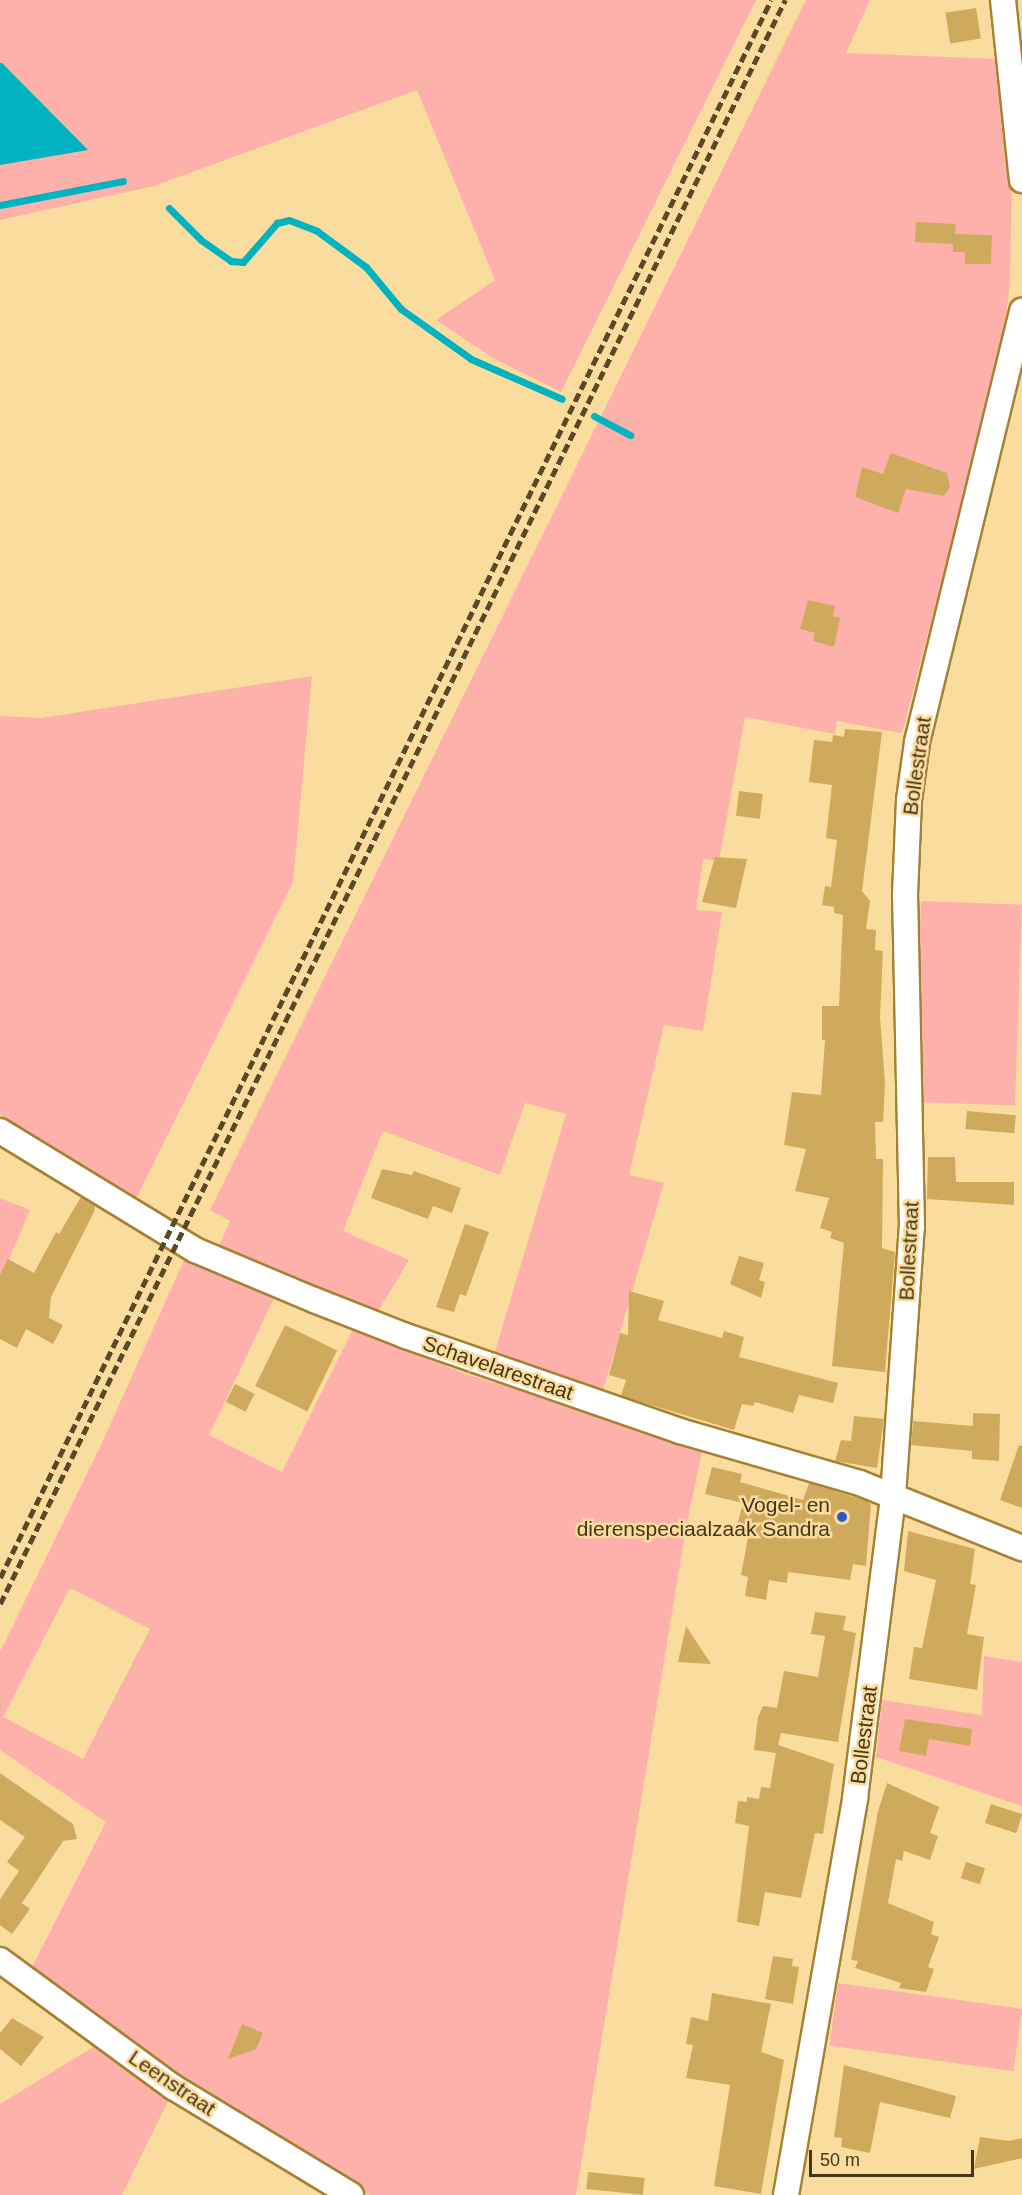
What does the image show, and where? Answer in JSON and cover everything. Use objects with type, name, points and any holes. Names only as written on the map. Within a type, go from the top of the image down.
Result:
[{"type":"street","points":[[1003,0],[1022,180]]},
{"type":"street","name":"Bollestraat","points":[[786,2195],[855,1798],[893,1496],[912,1227],[905,896],[909,800],[917,742],[1022,311]]},
{"type":"street","name":"Schavelarestraat","points":[[0,1131],[195,1250],[314,1300],[406,1336],[680,1431],[893,1496],[1022,1548]]},
{"type":"street","name":"Leenstraat","points":[[0,1960],[173,2087],[351,2195]]},
{"type":"shaded area","points":[[0,0],[756,0],[561,392],[493,358],[436,320],[495,280],[417,90],[154,186],[0,220]]},
{"type":"shaded area","points":[[806,0],[870,0],[846,53],[1000,59],[1012,163],[1010,281],[1002,353],[902,733],[837,721],[835,734],[745,717],[719,861],[703,859],[696,910],[722,912],[703,1031],[664,1025],[629,1175],[664,1183],[602,1394],[493,1358],[566,1114],[525,1103],[500,1175],[383,1131],[343,1231],[409,1260],[377,1313],[219,1246],[230,1221],[210,1210]]},
{"type":"shaded area","points":[[312,676],[293,882],[136,1199],[0,1115],[0,716],[41,718]]},
{"type":"shaded area","points":[[921,901],[1022,905],[1015,1105],[914,1102]]},
{"type":"shaded area","points":[[0,1198],[30,1210],[0,1281]]},
{"type":"shaded area","points":[[185,1258],[275,1296],[209,1435],[282,1472],[353,1329],[466,1374],[703,1447],[687,1522],[576,2195],[369,2195],[102,2026],[30,1971],[106,1822],[0,1750],[0,1652],[100,1447]],"holes":[[[70,1588],[150,1629],[83,1759],[3,1717]]]},
{"type":"shaded area","points":[[984,1656],[1022,1662],[1022,1806],[876,1757],[882,1700],[982,1715]]},
{"type":"shaded area","points":[[838,1983],[1022,2009],[1013,2071],[829,2045]]},
{"type":"shaded area","points":[[95,2046],[171,2095],[122,2195],[0,2195],[0,2104]]},
{"type":"water","points":[[0,63],[2,63],[88,150],[0,165]]},
{"type":"building","points":[[976,8],[981,39],[950,43],[945,13]]},
{"type":"building","points":[[916,222],[956,224],[955,234],[992,235],[991,264],[965,264],[965,252],[953,252],[953,244],[915,242]]},
{"type":"building","points":[[891,453],[947,473],[950,487],[944,496],[906,489],[898,513],[855,497],[862,467],[883,474]]},
{"type":"building","points":[[808,600],[835,606],[833,616],[840,618],[834,647],[813,641],[815,633],[800,629]]},
{"type":"building","points":[[845,729],[882,732],[862,891],[870,901],[866,929],[876,930],[875,950],[883,951],[880,1016],[885,1084],[883,1122],[875,1122],[876,1159],[883,1159],[882,1248],[895,1252],[885,1372],[832,1366],[844,1243],[830,1238],[832,1232],[820,1228],[829,1198],[795,1191],[806,1149],[784,1145],[792,1092],[821,1095],[825,1040],[822,1040],[822,1006],[839,1006],[843,915],[834,913],[834,907],[822,905],[825,886],[831,887],[837,840],[826,838],[832,785],[809,782],[814,740],[832,742],[833,735],[844,737]]},
{"type":"building","points":[[739,791],[763,794],[760,819],[736,816]]},
{"type":"building","points":[[715,857],[747,859],[736,908],[702,902]]},
{"type":"building","points":[[967,1111],[1016,1115],[1014,1133],[965,1129]]},
{"type":"building","points":[[928,1157],[955,1157],[956,1182],[1014,1182],[1014,1205],[927,1199]]},
{"type":"building","points":[[382,1169],[412,1175],[414,1171],[461,1188],[452,1213],[433,1206],[428,1219],[371,1198]]},
{"type":"building","points":[[81,1197],[95,1206],[94,1212],[51,1297],[49,1318],[63,1325],[53,1344],[26,1329],[17,1348],[0,1339],[0,1275],[8,1259],[34,1273],[56,1232],[59,1234]]},
{"type":"building","points":[[465,1224],[489,1232],[466,1296],[460,1294],[454,1312],[436,1307]]},
{"type":"building","points":[[739,1256],[764,1263],[759,1280],[765,1282],[761,1298],[730,1284]]},
{"type":"building","points":[[629,1291],[664,1301],[658,1320],[722,1338],[724,1331],[744,1337],[739,1357],[838,1383],[833,1403],[799,1395],[793,1413],[755,1402],[753,1406],[742,1404],[734,1430],[621,1396],[626,1380],[609,1375],[620,1333],[628,1335]]},
{"type":"building","points":[[285,1325],[337,1350],[307,1412],[255,1386]]},
{"type":"building","points":[[235,1384],[255,1394],[246,1412],[226,1402]]},
{"type":"building","points":[[973,1413],[1000,1414],[999,1461],[972,1459],[972,1451],[911,1445],[913,1421],[973,1426]]},
{"type":"building","points":[[854,1416],[884,1419],[877,1468],[835,1461],[841,1440],[851,1441]]},
{"type":"building","points":[[1019,1445],[1022,1446],[1022,1508],[1000,1500]]},
{"type":"building","points":[[712,1467],[742,1474],[740,1482],[803,1500],[809,1483],[867,1501],[871,1505],[866,1566],[853,1564],[850,1580],[788,1572],[787,1583],[769,1580],[766,1600],[745,1596],[748,1577],[741,1575],[749,1532],[736,1530],[743,1503],[705,1494]]},
{"type":"building","points":[[908,1531],[975,1549],[970,1584],[976,1585],[967,1634],[984,1637],[977,1690],[909,1679],[914,1647],[922,1648],[936,1580],[904,1571]]},
{"type":"building","points":[[815,1612],[846,1616],[843,1630],[856,1633],[838,1742],[781,1733],[778,1745],[834,1764],[823,1834],[815,1833],[801,1898],[765,1892],[759,1926],[737,1922],[749,1826],[735,1823],[738,1801],[747,1802],[747,1797],[759,1799],[761,1787],[770,1788],[776,1753],[754,1750],[758,1717],[763,1706],[777,1708],[784,1671],[818,1677],[825,1636],[811,1634]]},
{"type":"building","points":[[686,1626],[711,1664],[678,1662]]},
{"type":"building","points":[[905,1719],[972,1729],[970,1746],[929,1739],[926,1756],[899,1751]]},
{"type":"building","points":[[0,1773],[73,1824],[77,1839],[63,1841],[22,1903],[30,1909],[12,1934],[0,1925],[0,1899],[19,1871],[7,1862],[25,1837],[0,1820]]},
{"type":"building","points":[[887,1783],[939,1807],[930,1833],[938,1836],[930,1860],[904,1851],[902,1861],[896,1859],[888,1903],[934,1922],[931,1934],[939,1937],[928,1967],[934,1969],[926,1992],[899,1988],[901,1983],[855,1968],[858,1961],[851,1960],[878,1811]]},
{"type":"building","points":[[991,1804],[1022,1814],[1016,1833],[985,1823]]},
{"type":"building","points":[[966,1862],[985,1868],[980,1884],[961,1878]]},
{"type":"building","points":[[773,1956],[793,1959],[792,1966],[799,1967],[793,2004],[765,1999]]},
{"type":"building","points":[[712,1993],[771,2004],[761,2052],[784,2060],[761,2194],[714,2186],[730,2085],[686,2078],[693,2045],[686,2044],[691,2017],[708,2021]]},
{"type":"building","points":[[12,2018],[44,2037],[21,2066],[0,2049],[0,2033]]},
{"type":"building","points":[[242,2024],[263,2033],[256,2049],[228,2059]]},
{"type":"building","points":[[844,2065],[956,2096],[950,2118],[880,2102],[870,2153],[841,2147],[842,2138],[834,2137]]},
{"type":"building","points":[[980,2137],[1009,2141],[1022,2138],[1022,2158],[974,2169]]},
{"type":"building","points":[[588,2172],[645,2178],[643,2195],[586,2189]]},
{"type":"waterway","points":[[0,205],[123,181]]},
{"type":"waterway","points":[[169,208],[201,240],[231,261],[243,262],[277,223],[289,220],[317,231],[366,267],[401,309],[471,359],[562,399]]},
{"type":"waterway","points":[[594,416],[630,435]]},
{"type":"railway","points":[[0,1578],[771,0]]},
{"type":"railway","points":[[0,1604],[785,0]]},
{"type":"place","name":"Vogel- en dierenspeciaalzaak Sandra","points":[[842,1517]]}]
